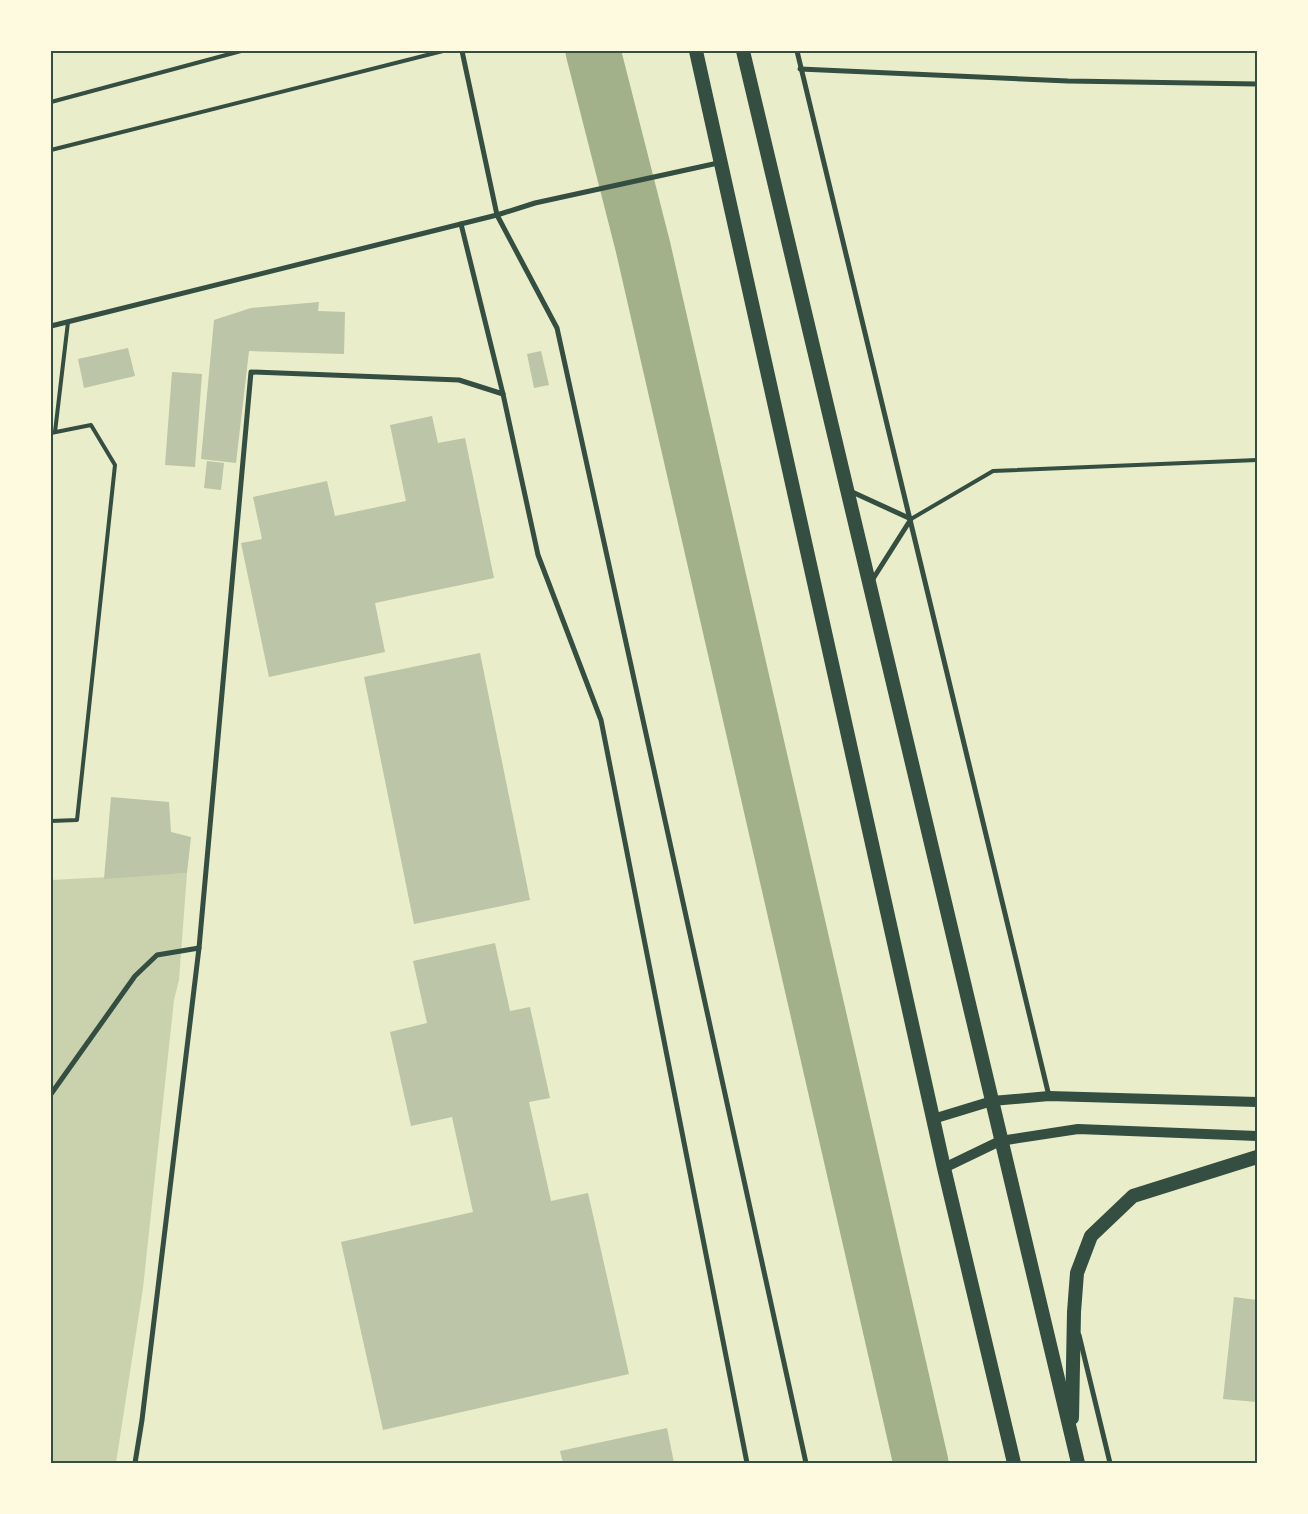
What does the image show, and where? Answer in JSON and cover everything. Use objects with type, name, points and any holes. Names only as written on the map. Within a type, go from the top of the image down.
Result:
[{"type":"highway","points":[[696,51],[944,1168],[1014,1463]]},
{"type":"highway","points":[[743,51],[1000,1141],[1078,1463]]},
{"type":"highway","points":[[1072,1439],[1074,1312],[1077,1274],[1091,1236],[1133,1196],[1257,1157]]},
{"type":"main road","points":[[933,1119],[992,1101],[1050,1096],[1257,1102]]},
{"type":"main road","points":[[944,1168],[1000,1141],[1078,1129],[1257,1136]]},
{"type":"street","points":[[462,51],[497,215],[557,328],[806,1463]]},
{"type":"street","points":[[796,51],[1050,1096]]},
{"type":"street","points":[[800,69],[1068,81],[1257,84]]},
{"type":"street","points":[[51,326],[497,215],[535,203],[722,162]]},
{"type":"street","points":[[461,224],[503,394],[538,555],[601,720],[748,1463]]},
{"type":"street","points":[[135,1463],[199,948],[251,372],[459,380],[503,394]]},
{"type":"street","points":[[848,490],[911,519]]},
{"type":"street","points":[[870,584],[911,519]]},
{"type":"street","points":[[51,1094],[135,976],[157,955],[199,948]]},
{"type":"street","points":[[1074,1312],[1110,1463]]},
{"type":"lane","points":[[51,102],[241,51]]},
{"type":"lane","points":[[51,150],[442,51]]},
{"type":"lane","points":[[51,821],[77,820],[115,465],[91,424],[53,433],[68,322]]},
{"type":"lane","points":[[911,519],[993,471],[1257,460]]},
{"type":"green space","points":[[187,873],[179,980],[174,1000],[143,1288],[116,1463],[51,1463],[51,880]]},
{"type":"building","points":[[319,302],[318,311],[345,312],[344,354],[249,351],[236,463],[201,459],[214,320],[251,308]]},
{"type":"building","points":[[128,348],[135,376],[84,388],[78,359]]},
{"type":"building","points":[[541,351],[549,385],[534,388],[527,354]]},
{"type":"building","points":[[172,372],[202,374],[195,467],[165,465]]},
{"type":"building","points":[[432,416],[438,443],[465,438],[494,578],[375,603],[385,652],[269,677],[241,543],[262,539],[253,497],[327,481],[335,516],[406,501],[390,425]]},
{"type":"building","points":[[207,461],[224,463],[221,490],[204,488]]},
{"type":"building","points":[[480,653],[530,900],[414,924],[364,677]]},
{"type":"building","points":[[111,797],[169,802],[171,832],[191,837],[187,873],[104,879]]},
{"type":"building","points":[[495,943],[510,1011],[530,1007],[550,1098],[529,1102],[551,1201],[588,1193],[629,1374],[383,1430],[341,1242],[473,1212],[452,1117],[411,1126],[390,1032],[427,1023],[413,961]]},
{"type":"building","points":[[1234,1297],[1257,1300],[1257,1402],[1223,1399]]},
{"type":"building","points":[[667,1428],[674,1463],[563,1463],[560,1451]]},
{"type":"waterway","points":[[593,51],[643,247],[921,1463]]}]
